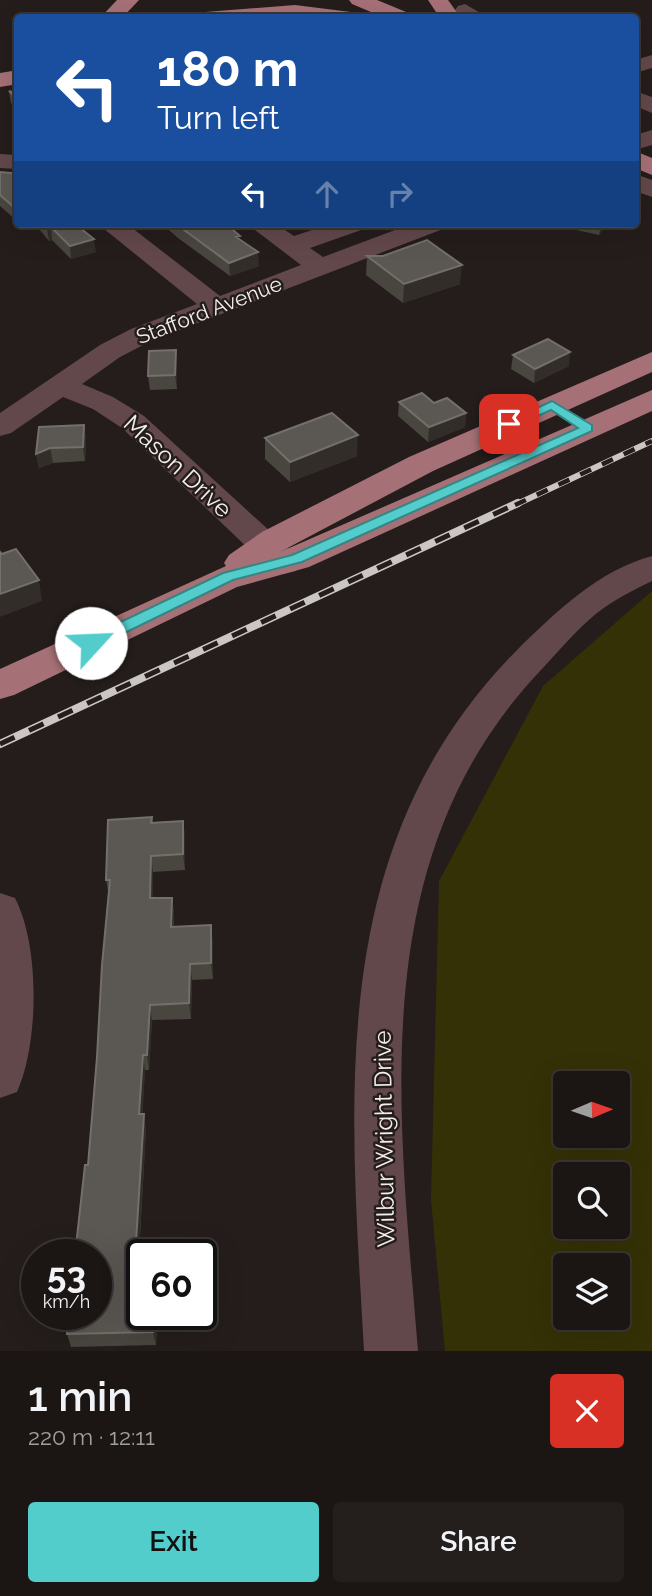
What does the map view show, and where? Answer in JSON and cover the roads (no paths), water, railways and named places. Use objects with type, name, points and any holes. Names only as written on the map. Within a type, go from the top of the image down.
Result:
[{"type":"main road","points":[[114,14],[129,0]]},
{"type":"main road","points":[[324,0],[361,14]]},
{"type":"main road","points":[[359,0],[394,14]]},
{"type":"main road","points":[[438,0],[468,12]]},
{"type":"main road","points":[[256,14],[295,11],[319,14]]},
{"type":"main road","points":[[643,142],[652,168]]},
{"type":"main road","points":[[274,554],[421,464],[652,362]]},
{"type":"main road","points":[[0,685],[274,554],[587,428],[652,399]]},
{"type":"main road","points":[[552,405],[587,428]]},
{"type":"street","points":[[116,228],[216,306]]},
{"type":"street","points":[[265,228],[322,268]]},
{"type":"street","points":[[290,246],[343,228]]},
{"type":"street","name":"Stafford Avenue","points":[[0,427],[126,342],[424,228]]},
{"type":"street","name":"Mason Drive","points":[[61,386],[103,403],[134,422],[274,554]]},
{"type":"street","name":"Wilbur Wright Drive","points":[[391,1351],[378,1068],[384,985],[396,910],[411,851],[431,801],[454,758],[483,712],[513,675],[585,604],[652,566]]},
{"type":"street","points":[[0,910],[10,937],[14,964],[0,1077]]},
{"type":"railway","points":[[515,505],[652,441]]},
{"type":"railway","points":[[0,744],[518,503]]}]
